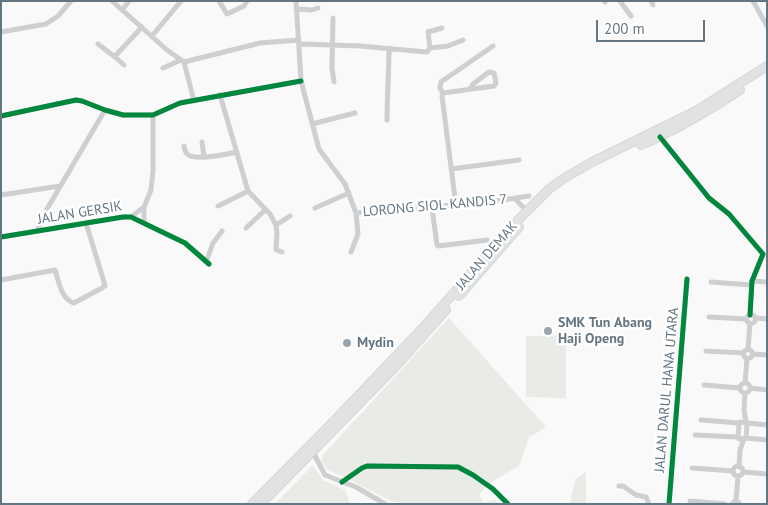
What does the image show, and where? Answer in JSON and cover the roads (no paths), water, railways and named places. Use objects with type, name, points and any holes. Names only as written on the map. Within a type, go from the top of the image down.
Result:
[{"type":"highway","name":"JALAN DEMAK","points":[[252,504],[441,309],[527,210],[549,189],[566,177],[601,158],[696,111],[767,66]]},
{"type":"highway","name":"JALAN DEMAK","points":[[261,504],[397,365],[525,221],[555,191],[596,165],[660,137],[714,108],[767,72]]},
{"type":"street","points":[[1,32],[46,24],[58,16],[71,1]]},
{"type":"street","points":[[112,1],[182,61],[188,71],[194,101]]},
{"type":"street","points":[[122,10],[129,1]]},
{"type":"street","points":[[152,36],[181,1]]},
{"type":"street","points":[[219,1],[227,14],[244,6],[247,1]]},
{"type":"street","points":[[296,1],[301,81],[312,124],[319,148],[349,193],[356,213],[358,234],[351,252]]},
{"type":"street","points":[[620,1],[632,16]]},
{"type":"street","points":[[754,1],[767,26]]},
{"type":"street","points":[[297,9],[312,10],[318,8]]},
{"type":"street","points":[[761,14],[767,11]]},
{"type":"street","points":[[332,18],[334,82]]},
{"type":"street","points":[[115,57],[142,27]]},
{"type":"street","points":[[430,48],[428,32],[442,28]]},
{"type":"street","points":[[163,68],[182,61],[260,43],[299,42],[428,52],[430,48],[446,47],[463,40]]},
{"type":"street","points":[[98,44],[124,65]]},
{"type":"street","points":[[444,94],[440,88],[441,82],[493,46]]},
{"type":"street","points":[[388,120],[389,48]]},
{"type":"street","points":[[444,94],[496,85],[494,73],[489,72],[473,84],[470,89]]},
{"type":"street","points":[[1,116],[76,100],[123,115],[153,115],[176,104],[301,81]]},
{"type":"street","points":[[444,94],[442,96],[456,206]]},
{"type":"street","points":[[220,95],[248,191],[270,214],[276,225],[276,248],[282,252]]},
{"type":"street","points":[[37,231],[47,209],[105,110]]},
{"type":"street","points":[[312,124],[355,113]]},
{"type":"street","points":[[144,222],[144,207],[151,190],[153,171],[153,115]]},
{"type":"street","points":[[660,137],[709,198],[729,214],[763,254],[752,283],[748,349],[745,350],[745,383]]},
{"type":"street","points":[[202,142],[204,156]]},
{"type":"street","points":[[184,146],[190,156],[237,152]]},
{"type":"street","points":[[452,169],[519,160]]},
{"type":"street","points":[[1,195],[60,186]]},
{"type":"street","points":[[218,206],[248,191]]},
{"type":"street","points":[[315,208],[349,193]]},
{"type":"street","name":"LORONG SIOL KANDIS 7","points":[[356,213],[456,206],[529,196]]},
{"type":"street","name":"LORONG SIOL KANDIS 7","points":[[515,199],[527,210]]},
{"type":"street","points":[[131,217],[144,207]]},
{"type":"street","points":[[432,208],[437,245],[487,240]]},
{"type":"street","points":[[246,228],[265,210]]},
{"type":"street","name":"JALAN GERSIK","points":[[1,237],[123,216],[131,217],[184,243],[207,263],[212,243],[222,231]]},
{"type":"street","points":[[276,225],[290,216]]},
{"type":"street","points":[[1,280],[56,270],[64,296],[69,302],[74,303],[105,286],[86,223]]},
{"type":"street","name":"JALAN DARUL HANA UTARA","points":[[669,504],[687,279]]},
{"type":"street","points":[[711,282],[767,282]]},
{"type":"street","points":[[710,317],[749,319],[754,316],[755,318],[767,319]]},
{"type":"street","points":[[748,349],[753,354],[767,355]]},
{"type":"street","points":[[706,351],[750,358],[753,354]]},
{"type":"street","points":[[740,388],[745,383]]},
{"type":"street","points":[[745,383],[750,388],[767,390]]},
{"type":"street","points":[[704,385],[740,388],[745,393]]},
{"type":"street","points":[[743,472],[742,468],[739,467],[740,450],[745,393],[750,388]]},
{"type":"street","points":[[701,420],[767,424]]},
{"type":"street","points":[[695,435],[767,440]]},
{"type":"street","points":[[313,452],[325,475],[356,486],[385,504]]},
{"type":"street","points":[[342,482],[367,466],[454,467],[473,475],[493,489],[508,504]]},
{"type":"street","points":[[734,471],[736,467],[739,467]]},
{"type":"street","points":[[692,468],[734,471]]},
{"type":"street","points":[[734,471],[734,474],[738,476]]},
{"type":"street","points":[[736,503],[738,476],[743,472],[767,474]]},
{"type":"street","points":[[619,486],[623,486],[636,496],[646,497],[649,504]]},
{"type":"street","points":[[690,501],[726,504]]},
{"type":"place","name":"SMK Tun Abang Haji Openg","points":[[548,331]]},
{"type":"place","name":"Mydin","points":[[347,343]]}]
